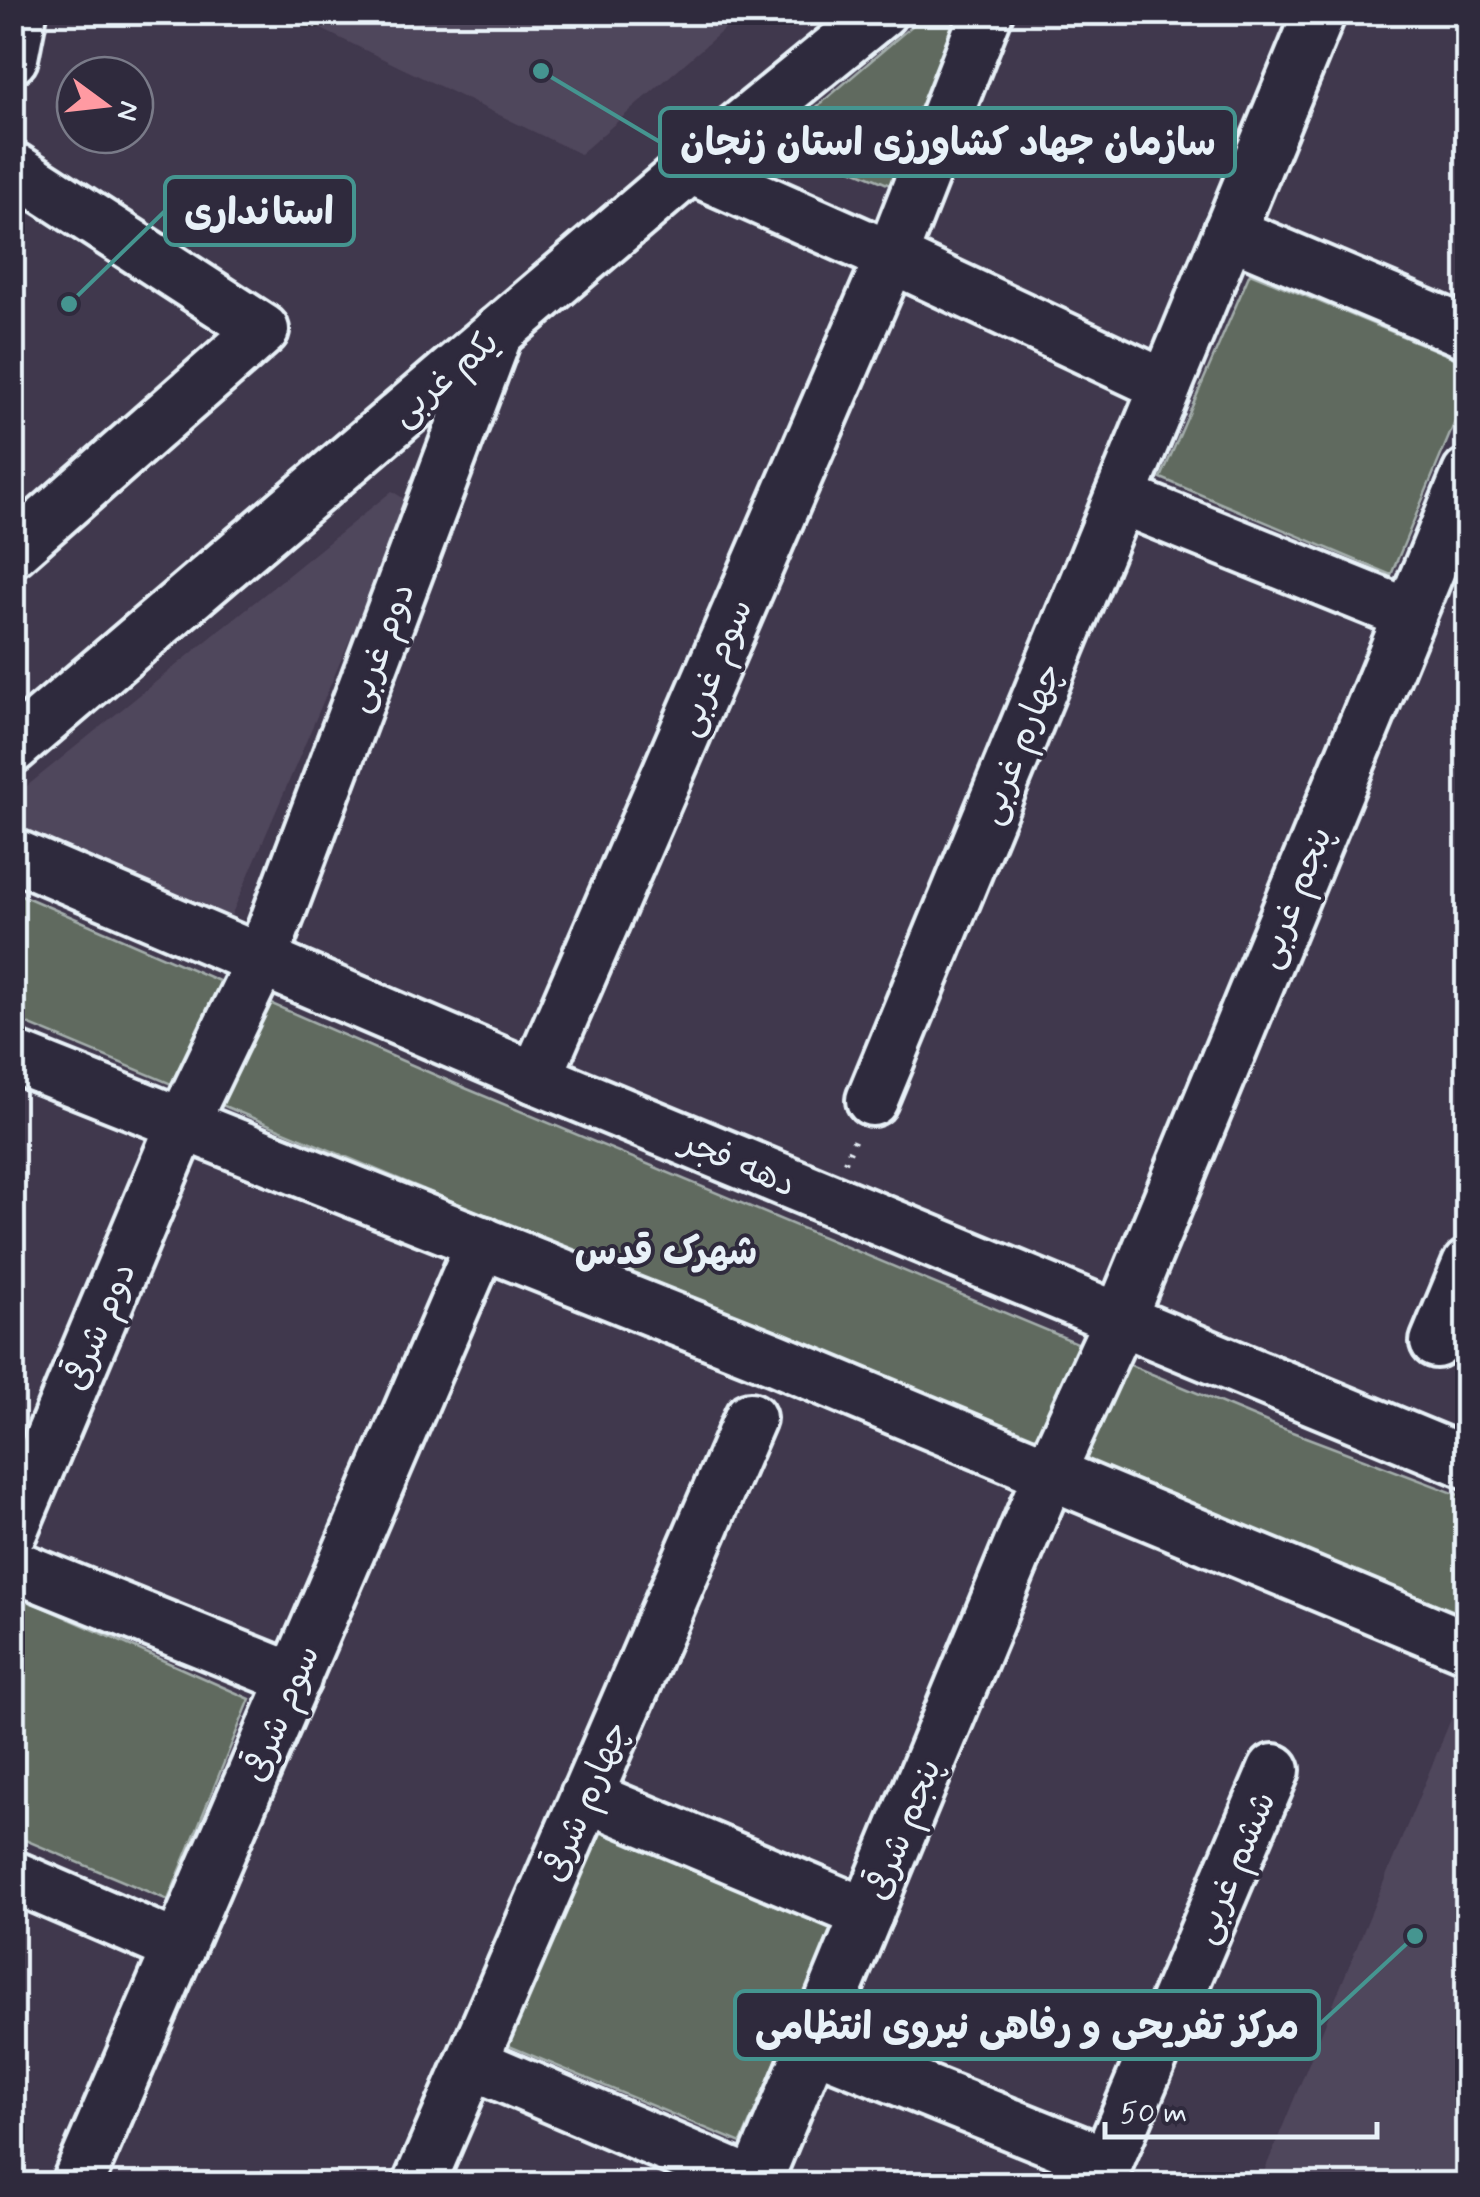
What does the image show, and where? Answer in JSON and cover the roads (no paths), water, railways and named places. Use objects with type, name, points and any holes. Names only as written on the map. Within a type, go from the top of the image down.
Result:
[{"type":"street","points":[[12,58],[21,12]]},
{"type":"street","name":"یکم غربی","points":[[12,748],[690,168],[881,12]]},
{"type":"street","name":"سوم غربی","points":[[536,1078],[891,257],[987,12]]},
{"type":"street","name":"چهارم غربی","points":[[872,1100],[1320,12]]},
{"type":"street","points":[[12,167],[263,330],[12,551]]},
{"type":"street","points":[[690,168],[1166,386]]},
{"type":"street","points":[[1229,232],[1468,333]]},
{"type":"street","name":"دوم غربی","points":[[183,1123],[262,961],[497,333]]},
{"type":"street","name":"پنجم غربی","points":[[1049,1474],[1118,1321],[1410,615],[1453,551],[1468,474]]},
{"type":"street","points":[[1120,498],[1410,615]]},
{"type":"street","name":"دهه فجر","points":[[12,854],[536,1078],[1468,1463]]},
{"type":"street","points":[[12,1056],[775,1358],[1468,1647]]},
{"type":"street","name":"دوم شرقی","points":[[12,1530],[183,1123]]},
{"type":"street","name":"سوم شرقی","points":[[77,2184],[482,1242]]},
{"type":"street","points":[[1436,1342],[1468,1265]]},
{"type":"street","name":"چهارم شرقی","points":[[419,2184],[750,1418]]},
{"type":"street","name":"پنجم شرقی","points":[[755,2184],[1049,1474]]},
{"type":"street","points":[[12,1565],[295,1679]]},
{"type":"street","name":"ششم غربی","points":[[1103,2174],[1274,1770]]},
{"type":"street","points":[[586,1796],[867,1914]]},
{"type":"street","points":[[12,1876],[178,1948]]},
{"type":"street","points":[[813,2045],[1103,2174]]},
{"type":"street","points":[[472,2063],[755,2184]]},
{"type":"place","name":"سازمان جهاد کشاورزی استان زنجان","points":[[541,71]]},
{"type":"place","name":"استانداری","points":[[69,304]]},
{"type":"place","name":"مرکز تفریحی و رفاهی نیروی انتظامی","points":[[1415,1936]]},
{"type":"district","name":"شهرک قدس","points":[[666,1251]]}]
